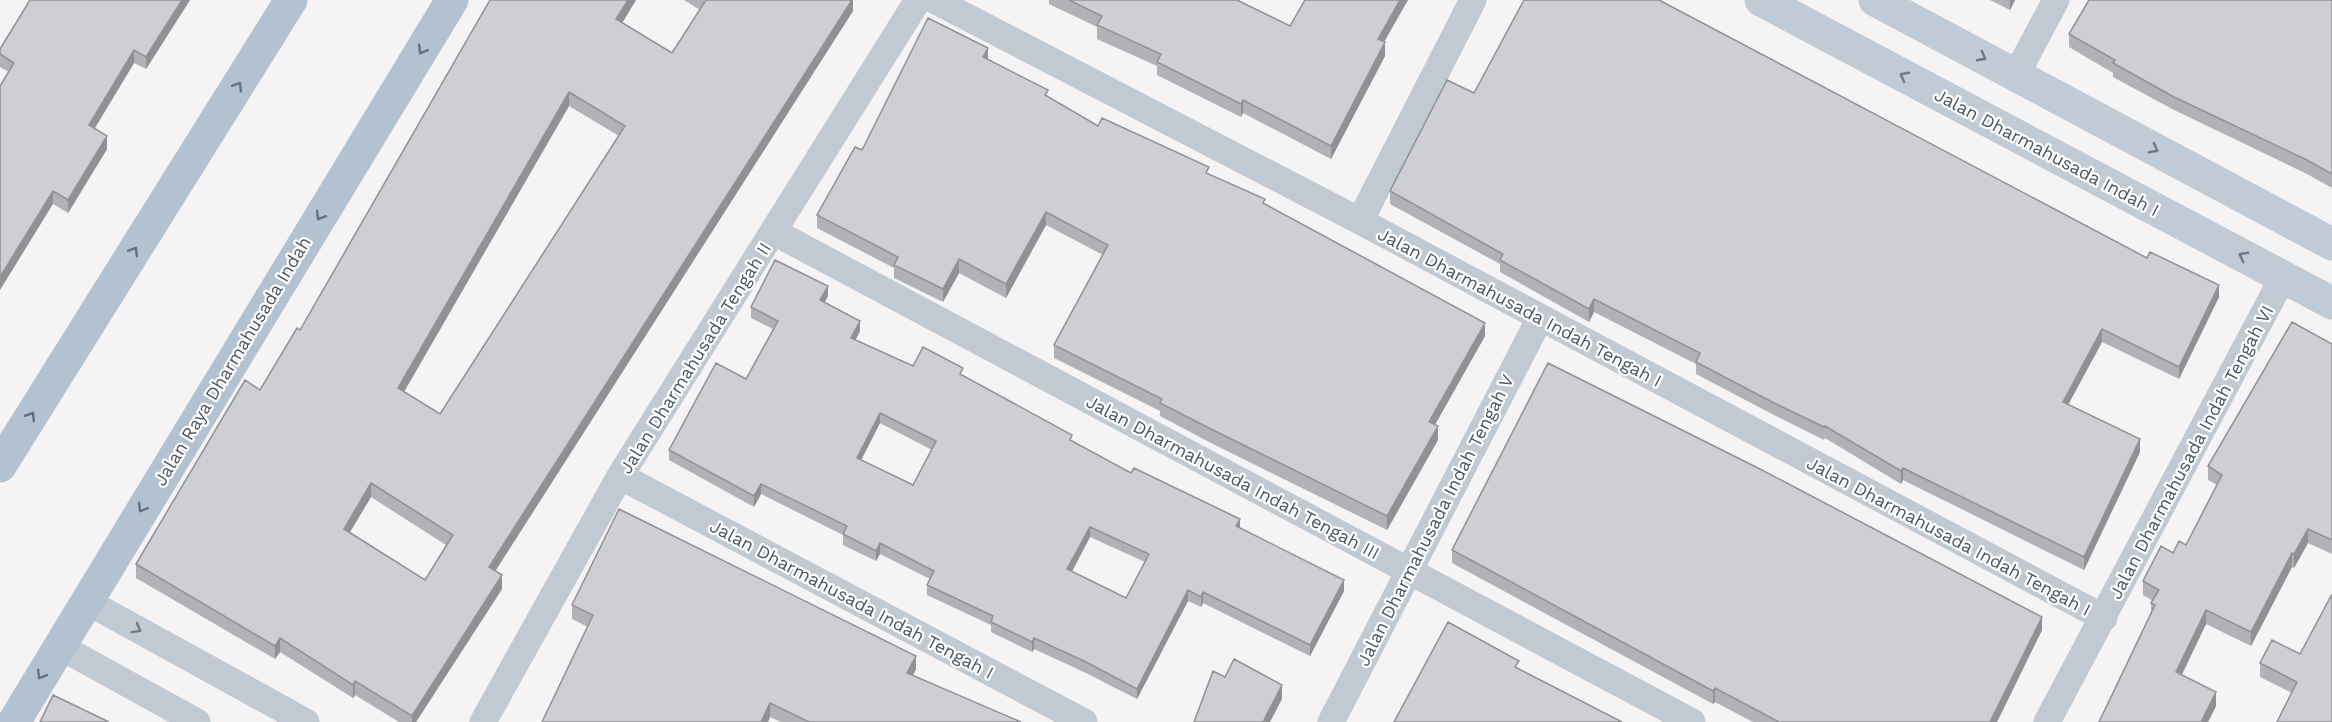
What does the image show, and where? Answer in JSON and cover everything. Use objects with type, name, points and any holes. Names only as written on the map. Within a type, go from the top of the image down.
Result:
[{"type":"main road","points":[[0,466],[291,0]]},
{"type":"main road","name":"Jalan Raya Dharmahusada Indah","points":[[14,722],[452,0]]},
{"type":"main road","name":"Jalan Dharmahusada Indah I","points":[[1761,0],[2332,303]]},
{"type":"main road","points":[[1875,0],[2332,244]]},
{"type":"street","name":"Jalan Dharmahusada Tengah II","points":[[483,722],[620,476],[918,0]]},
{"type":"street","name":"Jalan Dharmahusada Indah Tengah I","points":[[934,0],[1360,221],[2103,618]]},
{"type":"street","points":[[1360,221],[1473,0]]},
{"type":"street","points":[[2016,75],[2056,0]]},
{"type":"street","name":"Jalan Dharmahusada Indah Tengah III","points":[[774,232],[1692,722]]},
{"type":"street","name":"Jalan Dharmahusada Indah Tengah VI","points":[[2047,722],[2283,277]]},
{"type":"street","name":"Jalan Dharmahusada Indah Tengah V","points":[[1331,722],[1540,318]]},
{"type":"street","name":"Jalan Dharmahusada Indah Tengah I","points":[[620,476],[1084,722]]},
{"type":"street","points":[[86,601],[306,722]]},
{"type":"street","points":[[59,646],[197,722]]},
{"type":"building","points":[[30,0],[182,0],[146,57],[134,50],[89,125],[107,136],[68,200],[53,191],[0,277],[0,86],[14,63],[0,54],[0,49]]},
{"type":"building","points":[[490,0],[628,0],[616,19],[672,53],[706,0],[852,0],[489,567],[502,575],[412,716],[355,681],[353,685],[280,638],[275,646],[136,564],[245,380],[260,390],[297,328],[300,330]],"holes":[[[569,92],[625,126],[440,414],[398,388]],[[371,483],[453,535],[425,580],[344,529]]]},
{"type":"building","points":[[1069,0],[1237,0],[1290,26],[1305,0],[1400,0],[1378,39],[1385,42],[1331,146],[1243,100],[1241,104],[1157,62],[1161,54],[1097,25],[1102,16]]},
{"type":"building","points":[[1524,0],[1659,0],[2147,258],[2150,252],[2219,285],[2179,367],[2102,329],[2063,402],[2140,439],[2084,557],[1903,468],[1901,471],[1825,426],[1772,402],[1696,362],[1700,353],[1594,299],[1589,309],[1500,260],[1503,254],[1390,191],[1447,80],[1474,93]]},
{"type":"building","points":[[2089,0],[2332,0],[2332,174],[2174,97],[2113,63],[2115,60],[2069,34]]},
{"type":"building","points":[[928,18],[988,48],[983,57],[1048,90],[1045,95],[1098,126],[1102,118],[1209,167],[1206,173],[1265,199],[1263,203],[1485,323],[1429,422],[1438,426],[1387,516],[1160,403],[1162,399],[1054,345],[1108,245],[1046,212],[1006,284],[959,259],[943,289],[894,265],[898,257],[817,215],[855,147],[862,150]]},
{"type":"building","points":[[775,260],[828,286],[820,300],[860,321],[851,338],[913,366],[923,347],[963,368],[960,374],[1072,435],[1070,440],[1131,473],[1134,468],[1240,519],[1236,526],[1344,580],[1310,645],[1203,592],[1201,597],[1188,590],[1137,689],[1034,638],[1032,642],[991,622],[993,616],[927,585],[934,571],[880,543],[876,551],[843,534],[847,526],[761,484],[754,496],[669,450],[716,363],[746,379],[778,321],[751,307]],"holes":[[[880,413],[936,441],[913,485],[857,458]],[[1090,527],[1149,554],[1126,598],[1067,569]]]},
{"type":"building","points":[[2292,322],[2332,344],[2332,540],[2308,529],[2294,554],[2292,553],[2251,632],[2206,610],[2176,672],[2216,692],[2201,722],[2099,722],[2155,605],[2151,603],[2159,590],[2143,581],[2161,546],[2173,553],[2179,541],[2186,545],[2222,475],[2208,466]]},
{"type":"building","points":[[1548,363],[1760,469],[2042,617],[1990,722],[1779,722],[1715,688],[1713,691],[1452,550]]},
{"type":"building","points":[[619,509],[916,656],[907,673],[1021,722],[809,722],[770,703],[761,722],[542,722],[593,615],[572,605]]},
{"type":"building","points":[[2332,594],[2332,722],[2277,722],[2297,682],[2260,663],[2272,640],[2300,654]]},
{"type":"building","points":[[1448,622],[1519,661],[1515,667],[1622,722],[1394,722]]},
{"type":"building","points":[[1234,659],[1282,685],[1263,722],[1194,722],[1213,671],[1225,677]]},
{"type":"building","points":[[53,695],[109,722],[40,722]]}]
